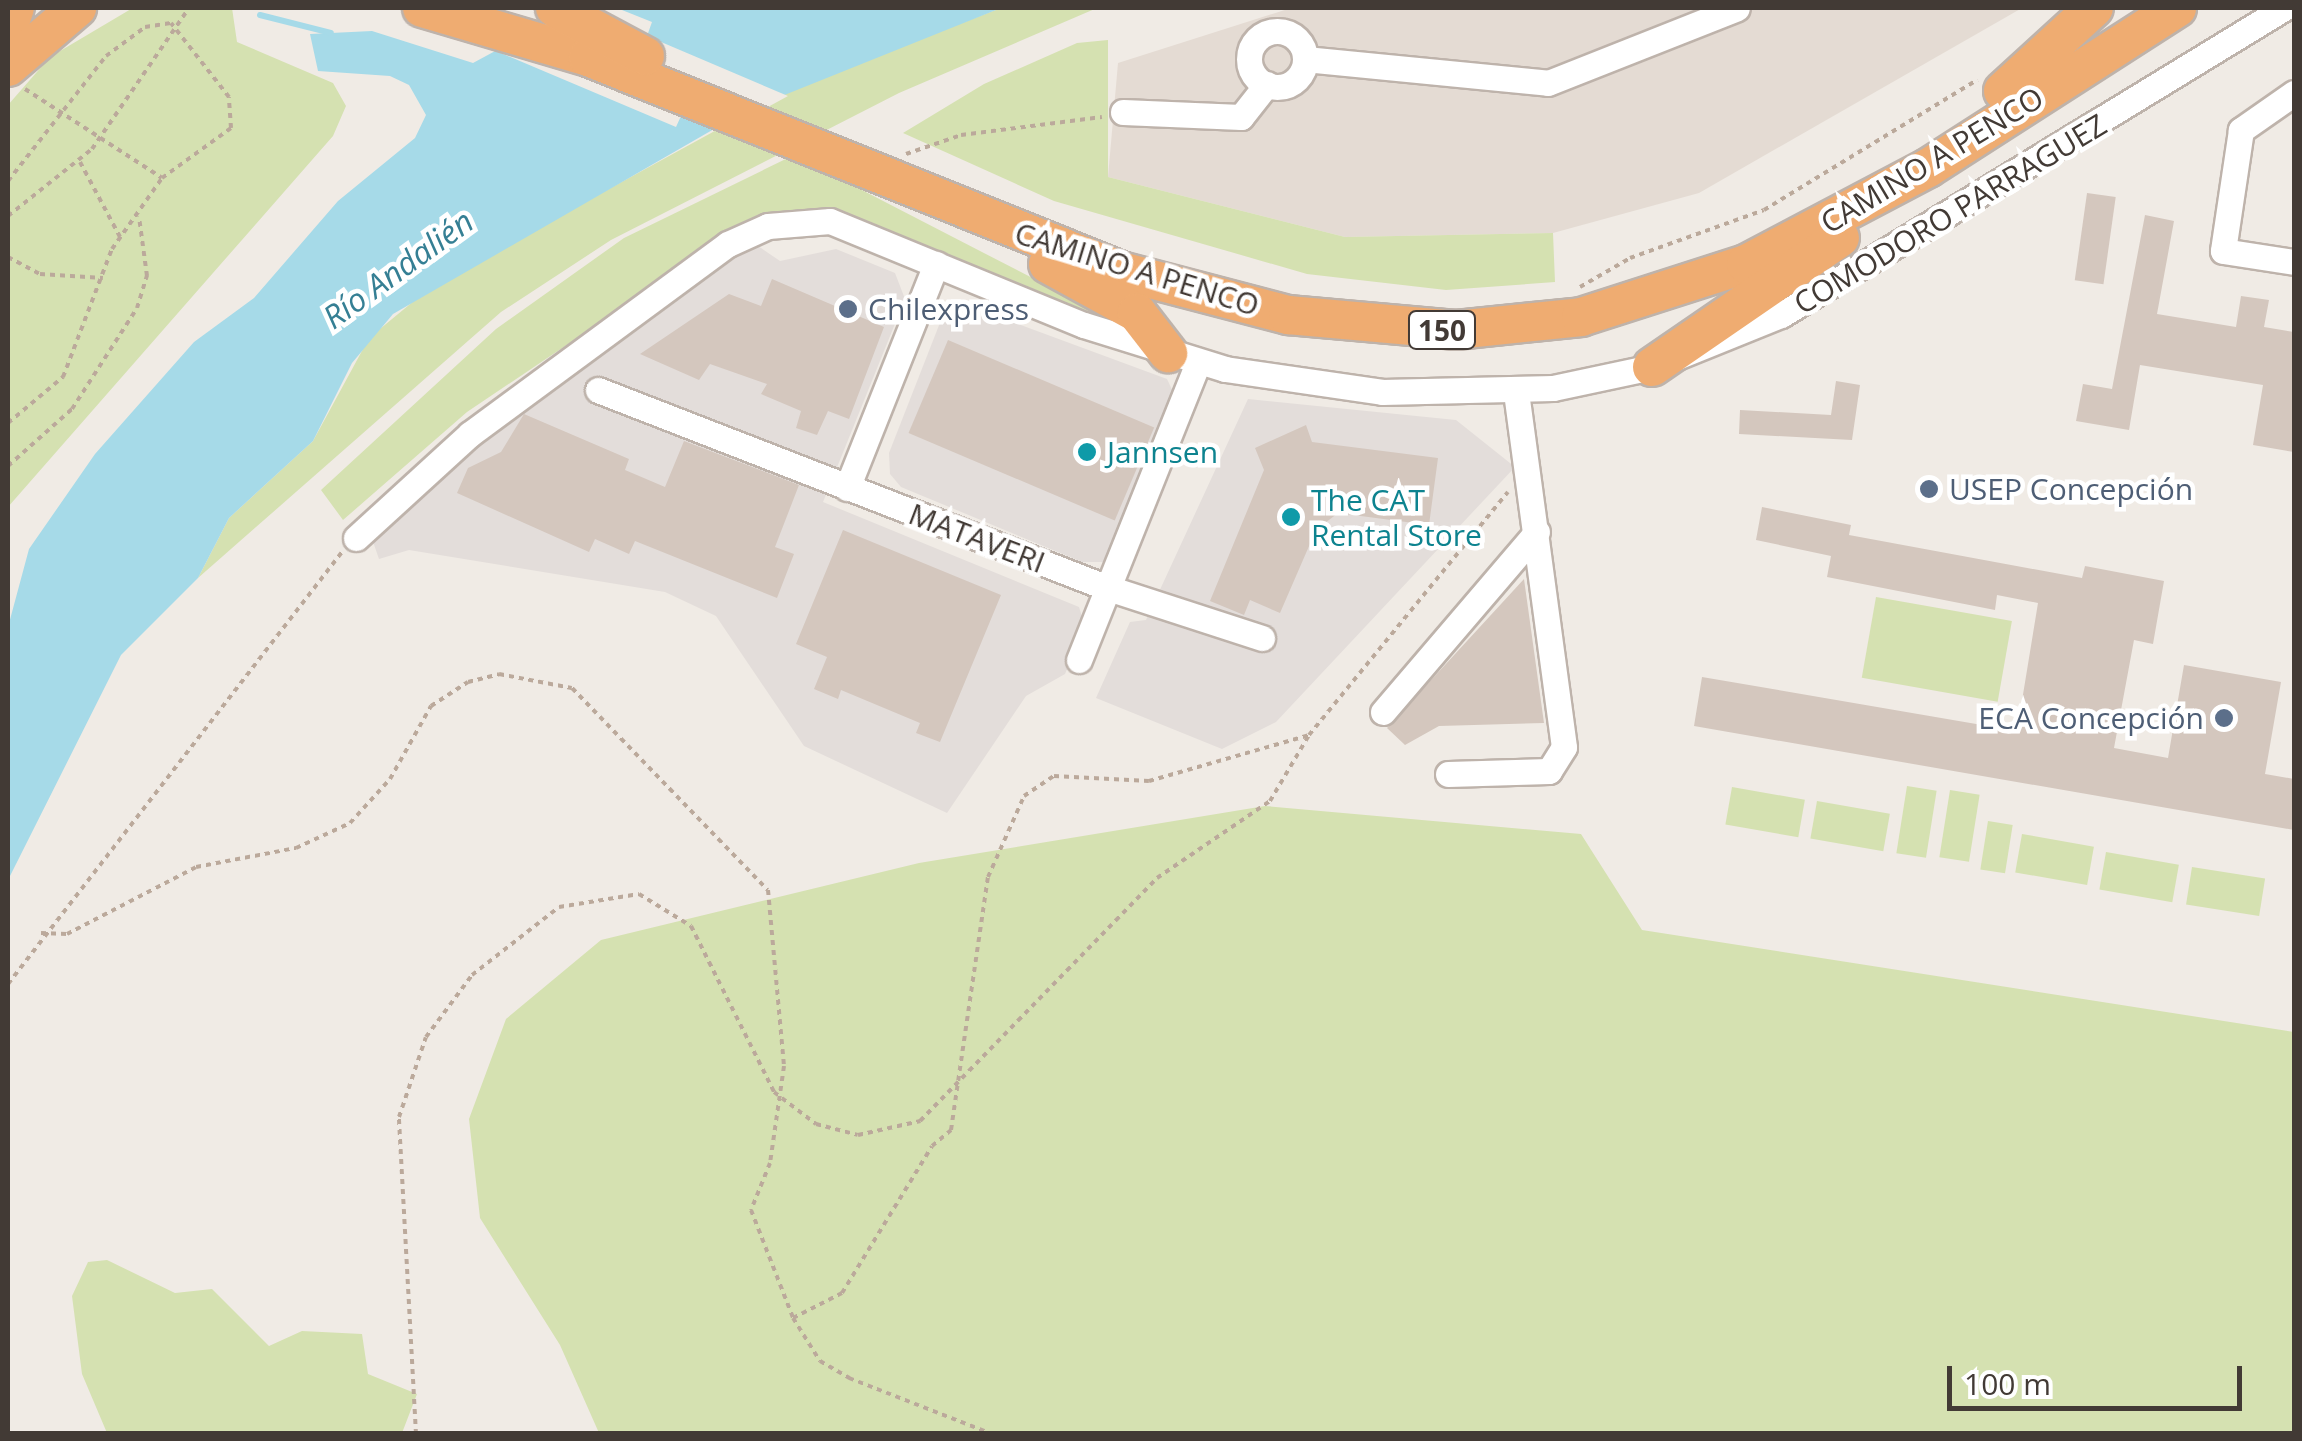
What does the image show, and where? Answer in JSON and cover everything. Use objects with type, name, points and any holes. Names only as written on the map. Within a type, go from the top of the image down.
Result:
[{"type":"highway","points":[[8,29],[16,8]]},
{"type":"highway","points":[[12,77],[77,8]]},
{"type":"highway","points":[[422,8],[604,52]]},
{"type":"highway","points":[[555,8],[604,52]]},
{"type":"highway","points":[[1997,82],[2094,8]]},
{"type":"highway","name":"CAMINO A PENCO","points":[[604,52],[883,168],[1260,288],[1437,307],[1570,296],[1754,237],[1997,82],[2134,8]]},
{"type":"highway","name":"CAMINO A PENCO","points":[[883,168],[941,204],[1237,304],[1344,323],[1484,329],[1581,317],[1704,280],[1928,168],[2176,8]]},
{"type":"highway","points":[[1652,367],[1804,266],[1928,168]]},
{"type":"highway","points":[[941,204],[1136,313],[1183,358]]},
{"type":"street","points":[[1122,112],[1241,116],[1266,84],[1301,68],[1376,66],[1567,80],[1736,8]]},
{"type":"street","name":"COMODORO PARRAGUEZ","points":[[356,538],[470,434],[728,244],[812,219],[846,226],[1183,358],[1346,389],[1516,392],[1652,367],[1878,262],[2284,8]]},
{"type":"street","points":[[1266,84],[1249,61],[1266,33],[1295,37],[1301,68]]},
{"type":"street","points":[[2294,94],[2241,130],[2223,251],[2294,262]]},
{"type":"street","points":[[847,488],[936,264]]},
{"type":"street","points":[[1079,660],[1108,588],[1183,358]]},
{"type":"street","name":"MATAVERI","points":[[598,390],[1108,588],[1262,638]]},
{"type":"street","points":[[1448,774],[1560,764],[1536,532],[1516,392]]},
{"type":"street","points":[[1382,712],[1536,532]]},
{"type":"path","points":[[8,216],[80,162],[102,138],[171,24],[189,8]]},
{"type":"path","points":[[8,181],[58,107],[130,36],[171,24]]},
{"type":"path","points":[[8,423],[63,376],[120,237],[162,178],[220,142],[234,120],[228,97],[171,24]]},
{"type":"path","points":[[12,77],[162,178]]},
{"type":"path","points":[[1570,296],[1619,262],[1764,210],[1997,82]]},
{"type":"path","points":[[883,168],[941,139],[1122,112]]},
{"type":"path","points":[[80,162],[120,237]]},
{"type":"path","points":[[8,466],[72,409],[137,308],[146,276],[138,216]]},
{"type":"path","points":[[8,257],[40,274],[103,278]]},
{"type":"path","points":[[416,1434],[399,1118],[426,1037],[472,975],[535,922],[584,896],[639,894],[672,906],[692,926],[774,1092],[816,1124],[858,1135],[920,1121],[959,1089],[1156,878],[1270,801],[1309,735],[1499,502]]},
{"type":"path","points":[[8,984],[41,933],[356,538]]},
{"type":"path","points":[[41,933],[67,934],[196,867],[329,835],[374,800],[431,706],[468,682],[526,676],[572,688],[600,711],[768,890],[784,1066],[774,1092],[770,1162],[751,1210],[793,1318],[820,1361],[849,1378],[992,1434]]},
{"type":"path","points":[[793,1318],[842,1293],[932,1146],[951,1130],[986,887],[1024,796],[1054,776],[1149,781],[1309,735]]},
{"type":"shaded area","points":[[1291,8],[2022,8],[1699,193],[1553,233],[1345,237],[1108,177],[1118,63]]},
{"type":"shaded area","points":[[755,244],[780,261],[836,249],[895,273],[905,299],[823,502],[1079,607],[1085,626],[1065,674],[1026,696],[947,813],[804,746],[716,616],[665,592],[409,550],[379,559],[370,533],[470,442]]},
{"type":"shaded area","points":[[961,303],[1167,379],[1176,398],[1104,562],[1082,562],[901,487],[890,474],[889,453],[943,315]]},
{"type":"shaded area","points":[[1248,399],[1456,420],[1515,467],[1276,722],[1222,749],[1096,698],[1130,622],[1146,620]]},
{"type":"green space","points":[[232,8],[237,42],[333,83],[346,106],[333,136],[8,507],[8,105],[50,57],[131,9]]},
{"type":"green space","points":[[1001,8],[1097,8],[899,93],[611,240],[501,312],[198,578],[229,518],[313,441],[369,338],[432,286],[797,86]]},
{"type":"green space","points":[[1108,40],[1108,177],[1345,237],[1553,233],[1555,282],[1446,290],[1307,274],[1054,201],[903,133],[984,84],[1077,43]]},
{"type":"green space","points":[[794,155],[1137,332],[846,218],[739,229],[467,412],[343,520],[321,490],[496,329],[624,238]]},
{"type":"green space","points":[[1876,597],[2012,621],[1998,702],[1862,678]]},
{"type":"green space","points":[[1907,786],[1937,791],[1926,858],[1896,853]]},
{"type":"green space","points":[[1732,787],[1805,800],[1798,837],[1725,824]]},
{"type":"green space","points":[[1950,790],[1980,795],[1969,862],[1939,857]]},
{"type":"green space","points":[[1817,801],[1890,814],[1883,851],[1810,838]]},
{"type":"green space","points":[[1265,806],[1581,834],[1642,930],[2294,1032],[2294,1433],[599,1433],[560,1345],[480,1218],[469,1119],[506,1019],[601,940],[919,863]]},
{"type":"green space","points":[[1988,821],[2013,825],[2005,873],[1980,869]]},
{"type":"green space","points":[[2022,834],[2094,847],[2087,885],[2015,872]]},
{"type":"green space","points":[[2106,852],[2179,865],[2172,902],[2099,889]]},
{"type":"green space","points":[[2192,867],[2265,879],[2259,916],[2186,905]]},
{"type":"green space","points":[[107,1260],[175,1293],[212,1289],[269,1346],[302,1331],[362,1334],[368,1374],[417,1394],[402,1433],[107,1433],[82,1374],[72,1296],[88,1262]]},
{"type":"water","name":"Río Andalién","points":[[575,8],[1001,8],[747,110],[393,314],[352,363],[313,441],[229,518],[198,578],[121,655],[8,880],[8,627],[29,549],[95,454],[194,342],[254,298],[338,201],[415,138],[426,115],[409,85],[390,76],[318,71],[310,34],[372,31],[473,63]]},
{"type":"pier","points":[[566,8],[617,8],[652,22],[647,36],[788,96],[720,133],[681,116],[676,127],[496,51]]},
{"type":"building","points":[[2087,193],[2116,197],[2103,284],[2075,280]]},
{"type":"building","points":[[2145,215],[2174,221],[2157,314],[2236,327],[2241,296],[2269,300],[2264,327],[2294,332],[2294,452],[2253,445],[2263,385],[2140,365],[2129,430],[2076,421],[2083,384],[2112,389]]},
{"type":"building","points":[[772,279],[884,327],[849,419],[828,411],[817,435],[796,428],[801,411],[761,394],[767,384],[710,364],[699,380],[640,354],[729,294],[761,306]]},
{"type":"building","points":[[948,340],[1154,428],[1115,520],[909,433]]},
{"type":"building","points":[[1836,381],[1860,385],[1852,440],[1739,434],[1740,410],[1831,415]]},
{"type":"building","points":[[524,414],[629,459],[625,470],[665,487],[684,441],[799,485],[775,547],[794,554],[777,598],[635,541],[629,554],[595,539],[589,552],[457,493],[468,468],[501,452]]},
{"type":"building","name":"The CAT Rental Store","points":[[1306,425],[1312,442],[1438,458],[1429,525],[1338,513],[1316,530],[1280,613],[1250,600],[1244,615],[1210,601],[1264,470],[1255,448]]},
{"type":"building","points":[[1762,507],[1851,525],[1849,535],[2082,578],[2085,566],[2164,581],[2153,644],[2134,640],[2114,748],[2168,758],[2184,665],[2281,682],[2265,774],[2294,779],[2294,830],[1694,726],[1702,677],[2017,731],[2038,603],[1997,595],[1995,610],[1827,577],[1831,556],[1756,540]]},
{"type":"building","points":[[843,530],[1001,595],[940,742],[916,733],[920,723],[841,690],[838,699],[814,689],[827,657],[796,644]]},
{"type":"building","points":[[1524,579],[1544,723],[1439,726],[1405,745],[1387,728]]},
{"type":"waterway","points":[[260,15],[331,33]]},
{"type":"place","name":"Chilexpress","points":[[848,309]]},
{"type":"place","name":"Jannsen","points":[[1087,452]]},
{"type":"place","name":"USEP Concepción","points":[[1929,489]]},
{"type":"place","name":"The CAT Rental Store","points":[[1291,517]]},
{"type":"place","name":"ECA Concepción","points":[[2224,718]]}]
